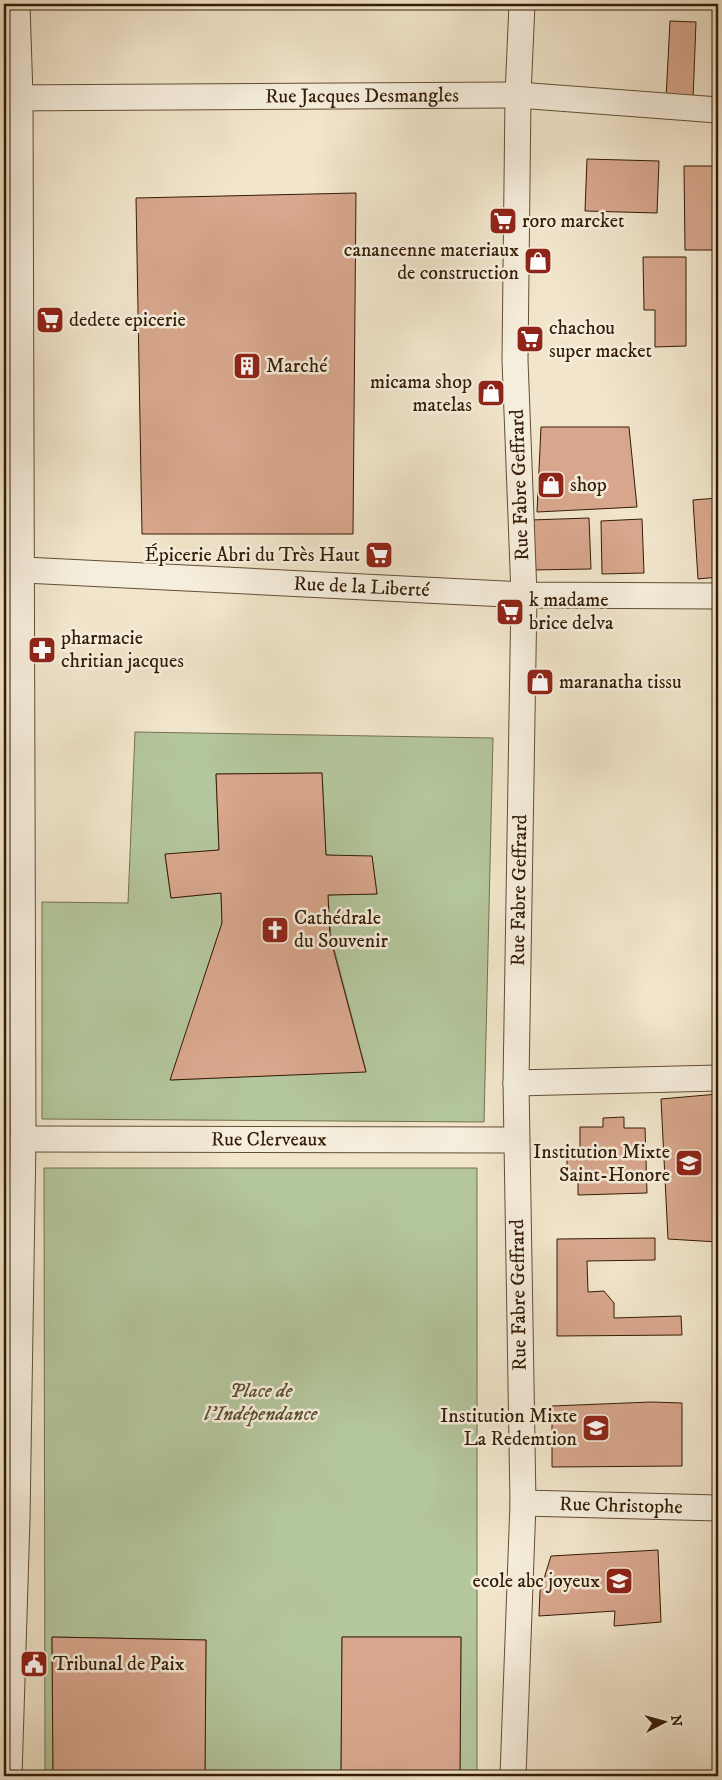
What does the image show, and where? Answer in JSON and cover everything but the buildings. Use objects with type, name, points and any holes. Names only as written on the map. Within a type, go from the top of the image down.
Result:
[{"type":"street","points":[[8,1776],[10,1520],[23,1139],[13,1045],[12,98],[17,4]]},
{"type":"street","name":"Rue Fabre Geffrard","points":[[513,1776],[523,1503],[516,1083],[524,595],[515,360],[518,95],[522,4]]},
{"type":"street","name":"Rue Jacques Desmangles","points":[[12,98],[518,95],[718,110]]},
{"type":"street","name":"Rue de la Liberté","points":[[13,569],[524,595],[718,596]]},
{"type":"street","points":[[516,1083],[718,1078]]},
{"type":"street","name":"Rue Clerveaux","points":[[23,1139],[516,1140]]},
{"type":"street","name":"Rue Christophe","points":[[523,1503],[718,1508]]},
{"type":"green space","points":[[135,732],[493,738],[484,1122],[42,1119],[42,902],[128,903]],"holes":[[[322,773],[326,855],[372,857],[377,894],[328,895],[331,937],[366,1071],[171,1080],[222,923],[221,893],[171,898],[165,855],[219,850],[216,774]]]},
{"type":"green space","name":"Place de l'Indépendance","points":[[44,1168],[477,1168],[477,1776],[460,1776],[461,1637],[342,1637],[341,1776],[205,1776],[206,1640],[52,1637],[53,1776],[45,1776]]},
{"type":"place","name":"roro marcket","points":[[503,221]]},
{"type":"place","name":"cananeenne materiaux de construction","points":[[538,261]]},
{"type":"place","name":"dedete epicerie","points":[[50,320]]},
{"type":"place","name":"chachou super macket","points":[[530,339]]},
{"type":"place","name":"Marché","points":[[247,366]]},
{"type":"place","name":"micama shop matelas","points":[[491,393]]},
{"type":"place","name":"shop","points":[[551,485]]},
{"type":"place","name":"Épicerie Abri du Très Haut","points":[[379,555]]},
{"type":"place","name":"k madame brice delva","points":[[510,612]]},
{"type":"place","name":"pharmacie chritian jacques","points":[[42,650]]},
{"type":"place","name":"maranatha tissu","points":[[540,682]]},
{"type":"place","name":"Cathédrale du Souvenir","points":[[275,930]]},
{"type":"place","name":"Institution Mixte Saint-Honore","points":[[689,1163]]},
{"type":"place","name":"Institution Mixte La Redemtion","points":[[596,1428]]},
{"type":"place","name":"ecole abc joyeux","points":[[619,1581]]},
{"type":"place","name":"Tribunal de Paix","points":[[34,1664]]}]
